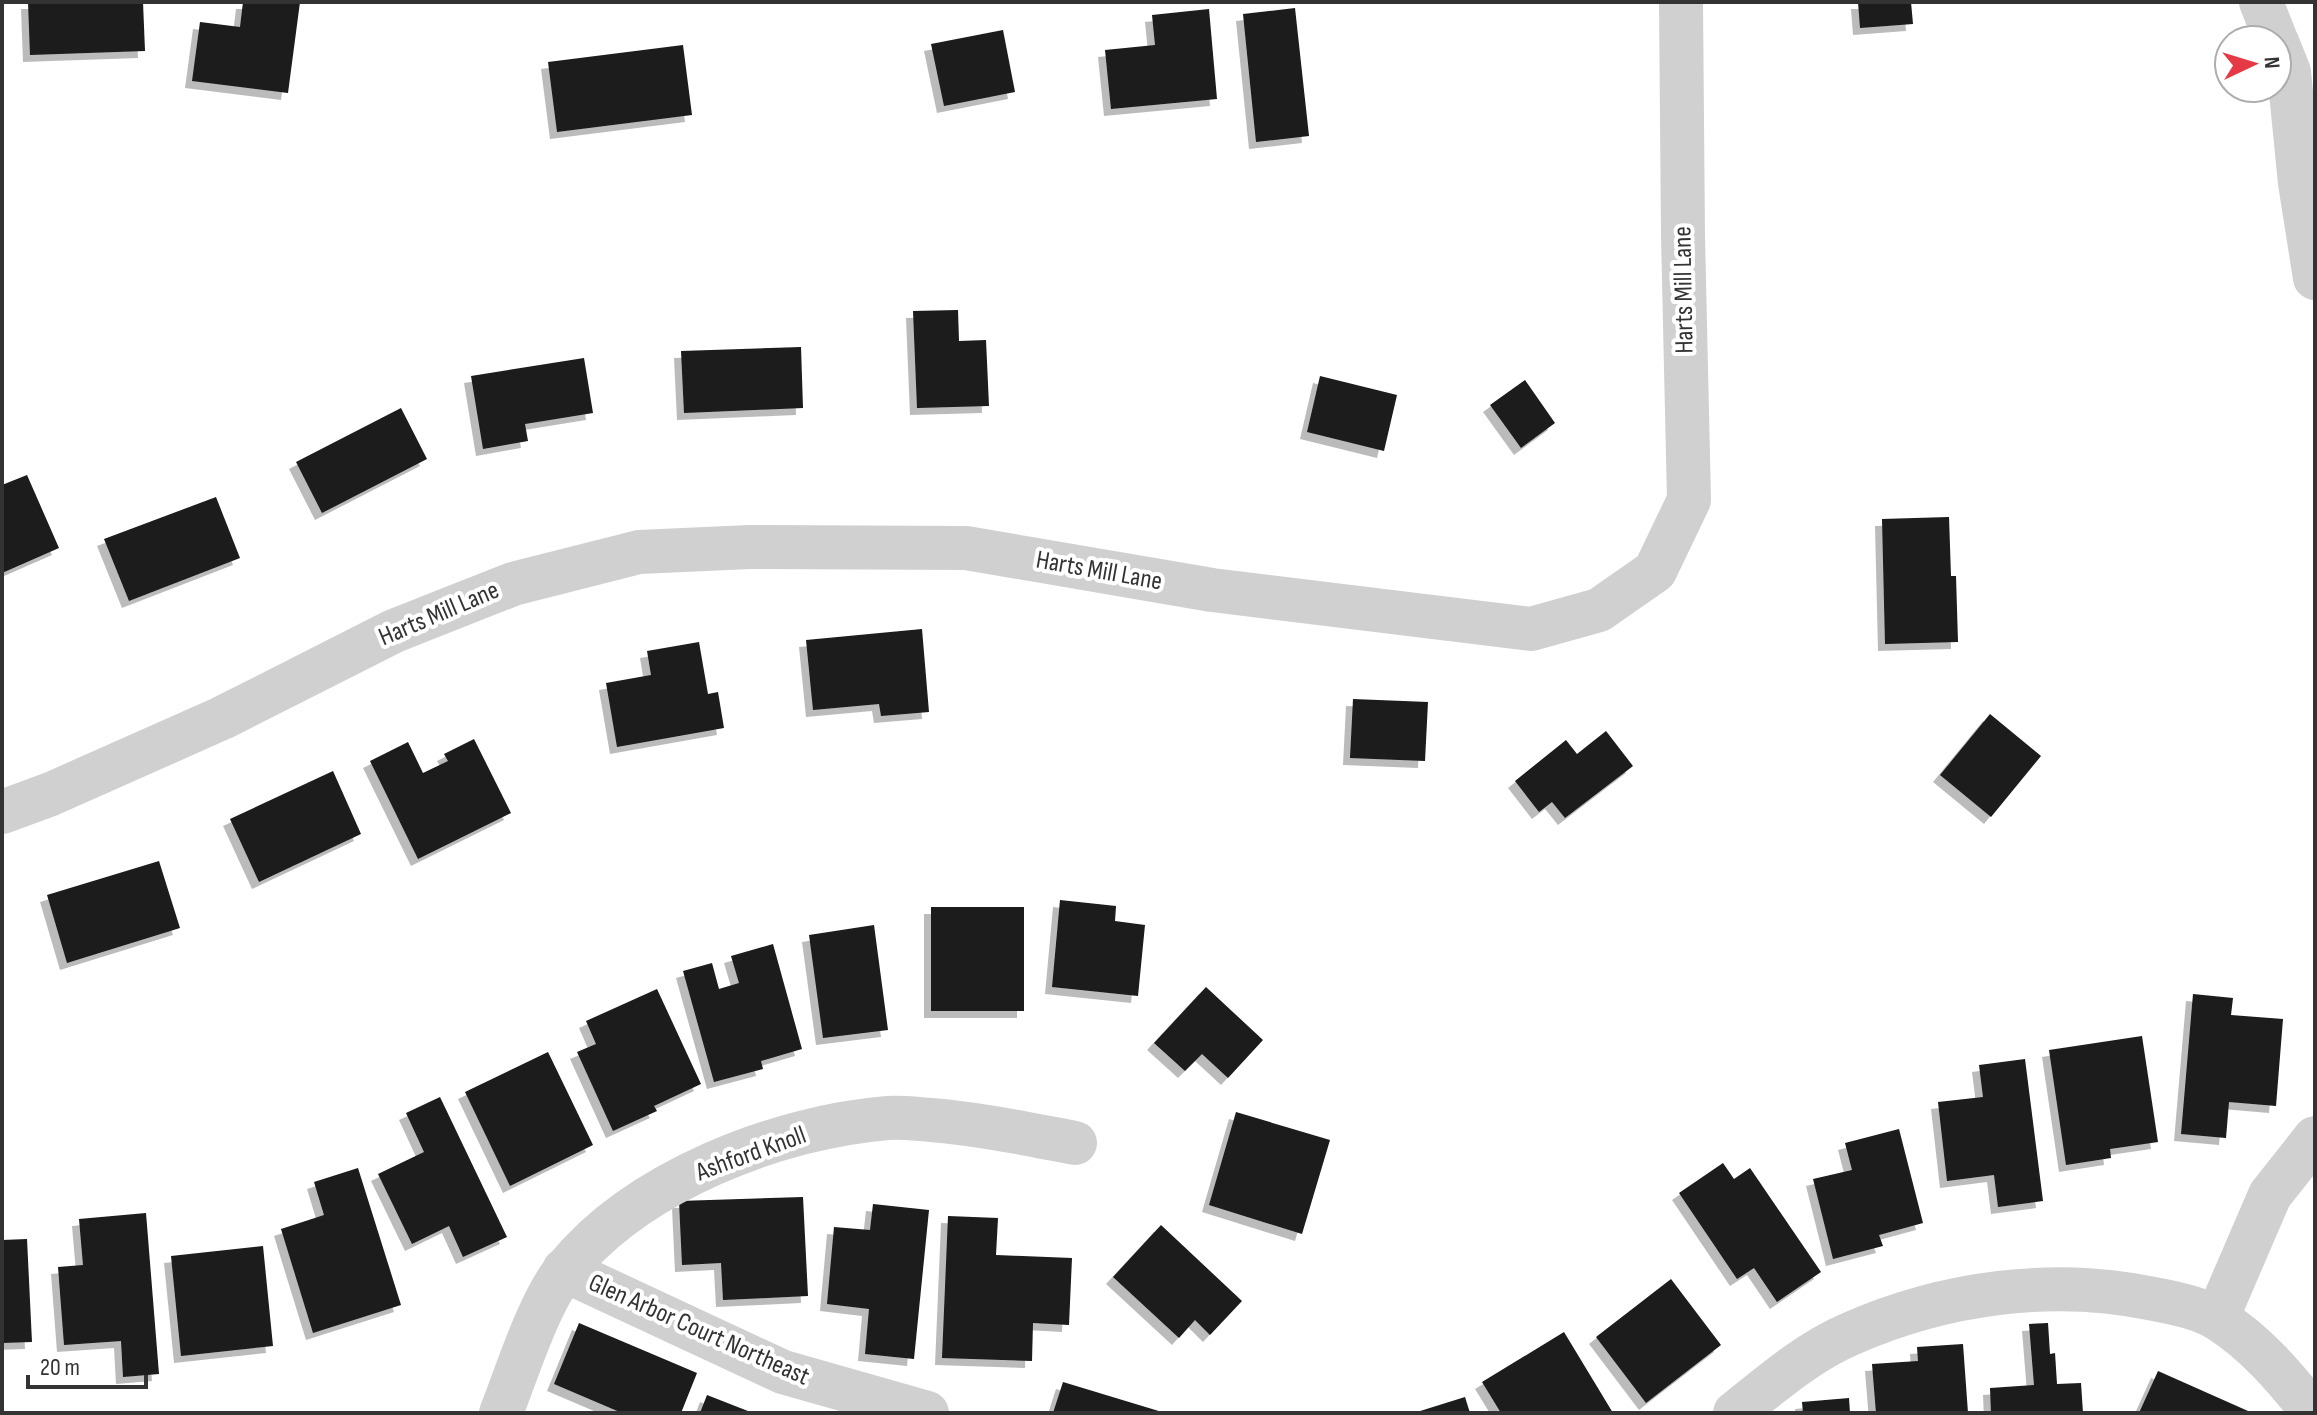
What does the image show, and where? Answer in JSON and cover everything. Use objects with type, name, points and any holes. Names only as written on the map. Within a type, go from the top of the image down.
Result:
[{"type":"street","name":"Harts Mill Lane","points":[[2,812],[51,794],[222,718],[394,631],[513,584],[639,552],[750,547],[966,548],[1212,590],[1531,629],[1599,610],[1655,571],[1689,500],[1681,2]]},
{"type":"street","points":[[2261,2],[2270,24]]},
{"type":"street","points":[[2292,104],[2300,183],[2315,278]]},
{"type":"street","name":"Ashford Knoll","points":[[501,1413],[545,1305],[564,1270],[615,1219],[713,1162],[807,1131],[891,1117],[976,1124],[1075,1143]]},
{"type":"street","points":[[2217,1318],[2270,1195],[2315,1138]]},
{"type":"street","name":"Glen Arbor Court Northeast","points":[[564,1270],[783,1372],[927,1413]]},
{"type":"street","points":[[1735,1413],[1790,1369],[1847,1335],[1910,1311],[1999,1291],[2115,1291],[2180,1304],[2217,1318],[2278,1368],[2313,1413]]},
{"type":"building","points":[[28,2],[143,2],[145,51],[30,55]]},
{"type":"building","points":[[243,2],[300,2],[288,93],[192,81],[200,22],[240,27]]},
{"type":"building","points":[[1858,2],[1911,2],[1913,24],[1860,28]]},
{"type":"building","points":[[1295,8],[1309,136],[1256,142],[1243,14]]},
{"type":"building","points":[[1209,9],[1217,99],[1111,109],[1105,50],[1155,45],[1152,15]]},
{"type":"building","points":[[1003,30],[1015,92],[944,106],[931,44]]},
{"type":"building","points":[[683,45],[692,115],[557,132],[548,62]]},
{"type":"building","points":[[958,310],[959,341],[986,340],[989,406],[917,408],[913,311]]},
{"type":"building","points":[[801,347],[803,408],[684,413],[681,351]]},
{"type":"building","points":[[584,358],[593,413],[525,424],[528,441],[483,449],[471,376]]},
{"type":"building","points":[[1320,376],[1397,395],[1384,451],[1307,432]]},
{"type":"building","points":[[1525,380],[1555,423],[1521,448],[1490,405]]},
{"type":"building","points":[[401,408],[427,459],[322,513],[296,462]]},
{"type":"building","points":[[27,475],[59,548],[2,573],[2,485]]},
{"type":"building","points":[[216,497],[240,558],[129,601],[104,539]]},
{"type":"building","points":[[1949,517],[1951,576],[1956,576],[1958,642],[1885,644],[1882,519]]},
{"type":"building","points":[[922,629],[929,712],[881,716],[879,704],[813,710],[806,640]]},
{"type":"building","points":[[699,642],[708,694],[718,692],[724,728],[617,747],[606,683],[651,675],[647,651]]},
{"type":"building","points":[[1353,699],[1428,702],[1425,761],[1350,758]]},
{"type":"building","points":[[1990,714],[2041,756],[1991,817],[1940,775]]},
{"type":"building","points":[[1606,731],[1633,766],[1565,818],[1552,802],[1539,812],[1515,781],[1566,740],[1577,754]]},
{"type":"building","points":[[474,739],[511,813],[418,859],[370,761],[408,742],[423,773],[448,761],[444,754]]},
{"type":"building","points":[[333,771],[361,834],[259,882],[230,819]]},
{"type":"building","points":[[159,861],[180,928],[67,963],[47,895]]},
{"type":"building","points":[[1060,900],[1116,906],[1115,921],[1145,925],[1138,996],[1052,987]]},
{"type":"building","points":[[931,907],[1024,907],[1024,1011],[931,1011]]},
{"type":"building","points":[[874,925],[888,1030],[823,1038],[809,935]]},
{"type":"building","points":[[773,944],[802,1049],[761,1061],[763,1069],[714,1082],[683,971],[712,963],[719,989],[739,983],[731,956]]},
{"type":"building","points":[[1206,987],[1263,1040],[1228,1078],[1202,1054],[1185,1071],[1154,1043]]},
{"type":"building","points":[[657,989],[701,1084],[654,1106],[657,1111],[613,1131],[577,1052],[596,1044],[586,1021]]},
{"type":"building","points":[[2193,994],[2233,998],[2231,1015],[2283,1019],[2276,1106],[2229,1102],[2226,1138],[2181,1134]]},
{"type":"building","points":[[2142,1036],[2158,1142],[2110,1149],[2111,1158],[2066,1165],[2049,1050]]},
{"type":"building","points":[[548,1052],[593,1145],[510,1186],[465,1092]]},
{"type":"building","points":[[2025,1059],[2043,1201],[1998,1207],[1994,1175],[1947,1181],[1938,1102],[1983,1097],[1979,1065]]},
{"type":"building","points":[[440,1097],[507,1237],[463,1257],[449,1226],[412,1244],[378,1174],[424,1152],[406,1113]]},
{"type":"building","points":[[1236,1112],[1330,1140],[1302,1234],[1209,1205]]},
{"type":"building","points":[[1899,1129],[1923,1223],[1879,1235],[1883,1246],[1833,1259],[1813,1179],[1852,1170],[1845,1143]]},
{"type":"building","points":[[1723,1163],[1734,1179],[1750,1168],[1821,1272],[1777,1302],[1754,1268],[1737,1279],[1679,1193]]},
{"type":"building","points":[[358,1168],[401,1305],[313,1333],[281,1229],[324,1215],[314,1182]]},
{"type":"building","points":[[803,1197],[808,1296],[723,1300],[721,1263],[682,1265],[679,1201]]},
{"type":"building","points":[[873,1204],[929,1210],[914,1359],[865,1354],[869,1309],[827,1304],[834,1227],[870,1230]]},
{"type":"building","points":[[146,1213],[159,1374],[123,1377],[121,1341],[64,1345],[58,1267],[83,1265],[79,1219]]},
{"type":"building","points":[[948,1216],[998,1218],[996,1255],[1072,1258],[1069,1325],[1033,1323],[1032,1361],[942,1358]]},
{"type":"building","points":[[1161,1225],[1242,1301],[1210,1335],[1195,1320],[1179,1338],[1113,1277]]},
{"type":"building","points":[[27,1239],[32,1342],[2,1343],[2,1240]]},
{"type":"building","points":[[263,1246],[273,1346],[181,1356],[171,1256]]},
{"type":"building","points":[[1671,1279],[1721,1345],[1646,1403],[1596,1337]]},
{"type":"building","points":[[579,1323],[697,1373],[681,1413],[622,1413],[554,1384]]},
{"type":"building","points":[[2048,1323],[2050,1354],[2055,1353],[2057,1384],[2081,1383],[2083,1413],[1991,1413],[1990,1388],[2034,1385],[2029,1324]]},
{"type":"building","points":[[1564,1332],[1613,1413],[1501,1413],[1482,1382]]},
{"type":"building","points":[[1963,1344],[1968,1413],[1876,1413],[1872,1364],[1918,1361],[1917,1347]]},
{"type":"building","points":[[2158,1371],[2248,1411],[2139,1413]]},
{"type":"building","points":[[1063,1382],[1162,1412],[1162,1413],[1053,1413]]},
{"type":"building","points":[[707,1395],[753,1413],[700,1413]]},
{"type":"building","points":[[1465,1397],[1470,1413],[1417,1412]]},
{"type":"building","points":[[1849,1398],[1850,1413],[1803,1413],[1802,1402]]}]
